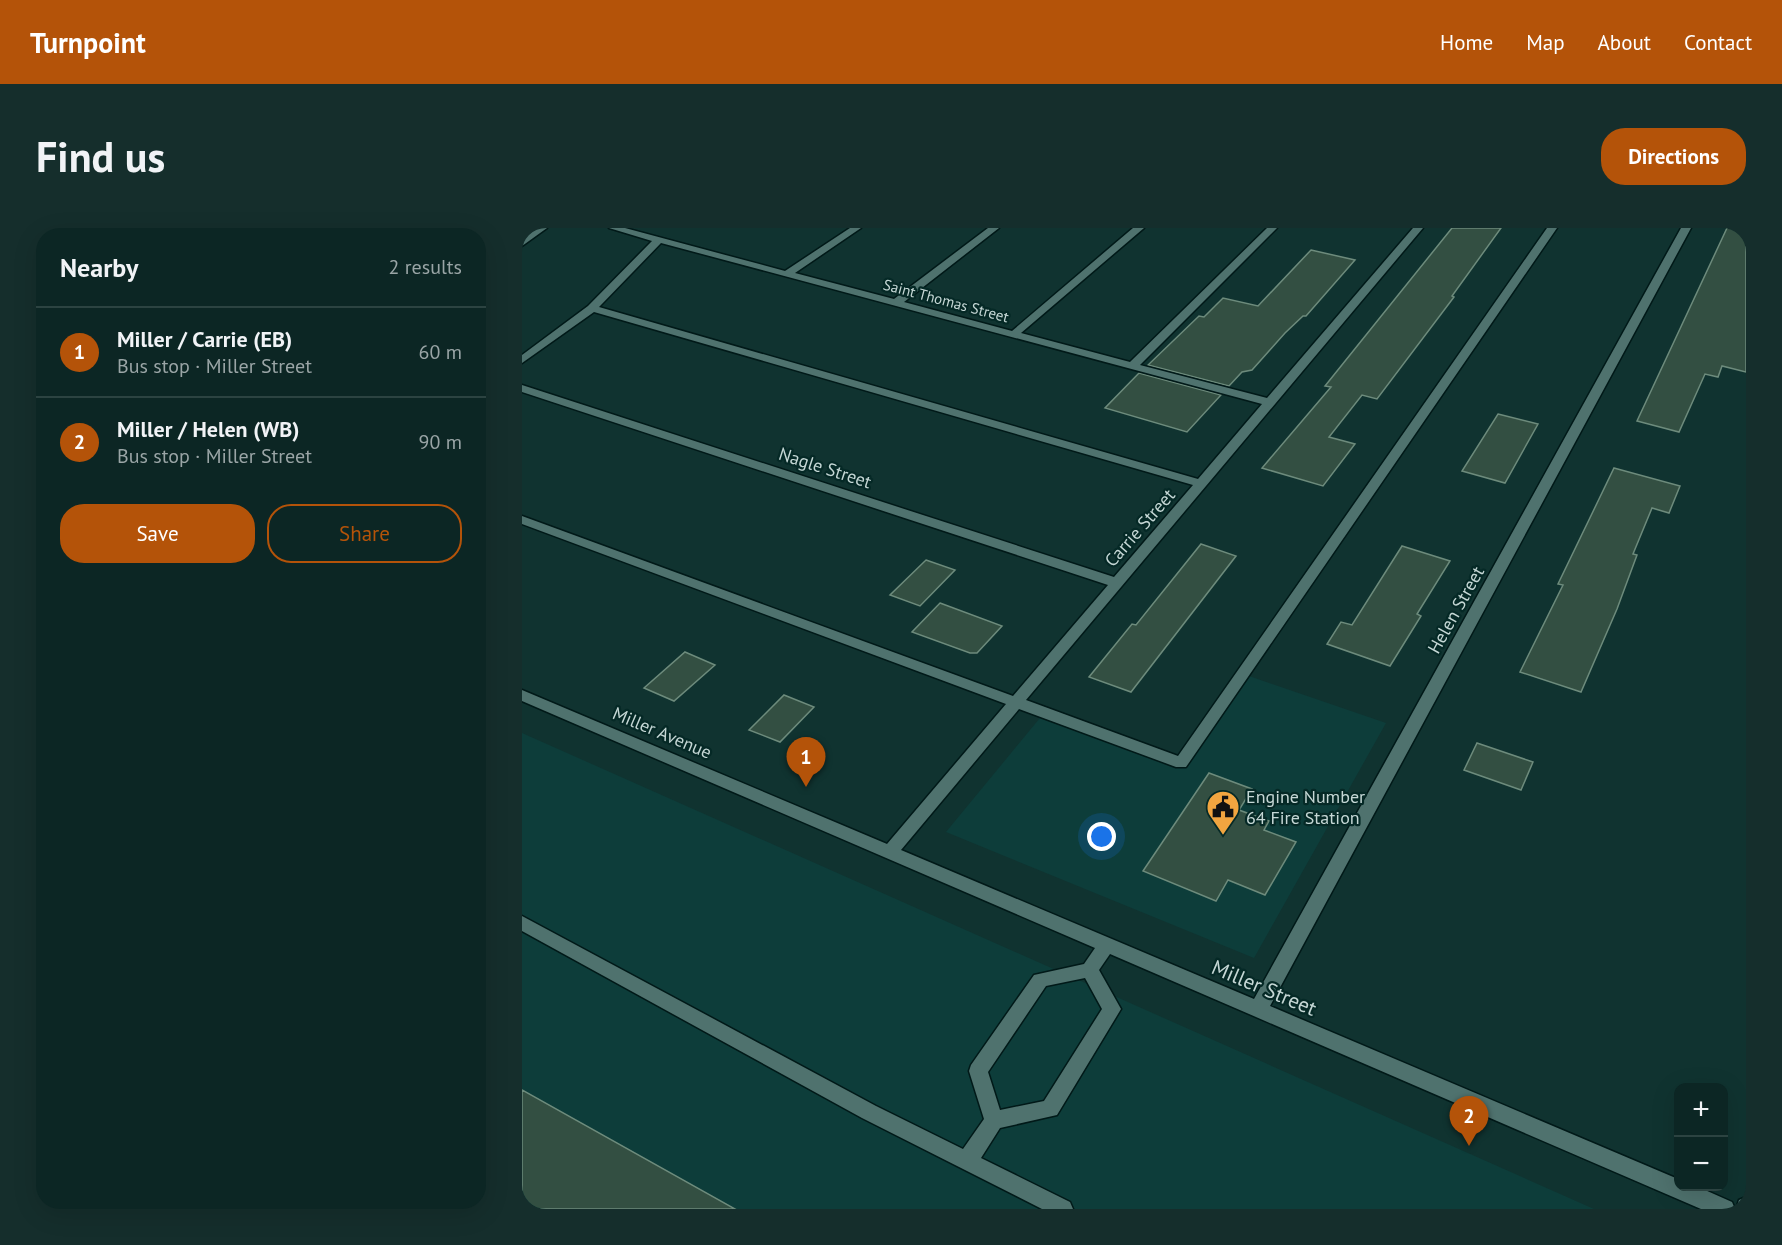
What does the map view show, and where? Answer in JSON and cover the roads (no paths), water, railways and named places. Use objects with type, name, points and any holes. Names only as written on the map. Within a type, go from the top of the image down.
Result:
[{"type":"street","points":[[522,243],[542,228]]},
{"type":"street","name":"Saint Thomas Street","points":[[614,228],[1271,403]]},
{"type":"street","points":[[787,274],[856,228]]},
{"type":"street","points":[[896,303],[994,228]]},
{"type":"street","points":[[1013,334],[1139,228]]},
{"type":"street","points":[[1132,366],[1272,228]]},
{"type":"street","name":"Carrie Street","points":[[890,851],[1418,228]]},
{"type":"street","points":[[522,520],[1181,763],[1552,228]]},
{"type":"street","name":"Helen Street","points":[[1258,1010],[1686,228]]},
{"type":"street","points":[[522,360],[592,309],[659,240]]},
{"type":"street","points":[[592,309],[1202,484]]},
{"type":"street","name":"Nagle Street","points":[[522,388],[1117,583]]},
{"type":"street","name":"Miller Avenue","points":[[522,694],[786,808]]},
{"type":"street","name":"Miller Street","points":[[786,808],[1725,1209]]},
{"type":"street","points":[[522,923],[869,1112],[1063,1209]]},
{"type":"street","points":[[994,1120],[978,1071],[1040,980],[1090,970],[1107,945]]},
{"type":"street","points":[[967,1161],[994,1120],[1050,1109],[1112,1009],[1090,970]]},
{"type":"place","name":"Miller / Carrie (EB)","points":[[806,787]]},
{"type":"place","name":"Engine Number 64 Fire Station","points":[[1223,836]]},
{"type":"place","name":"Miller / Helen (WB)","points":[[1469,1146]]}]
